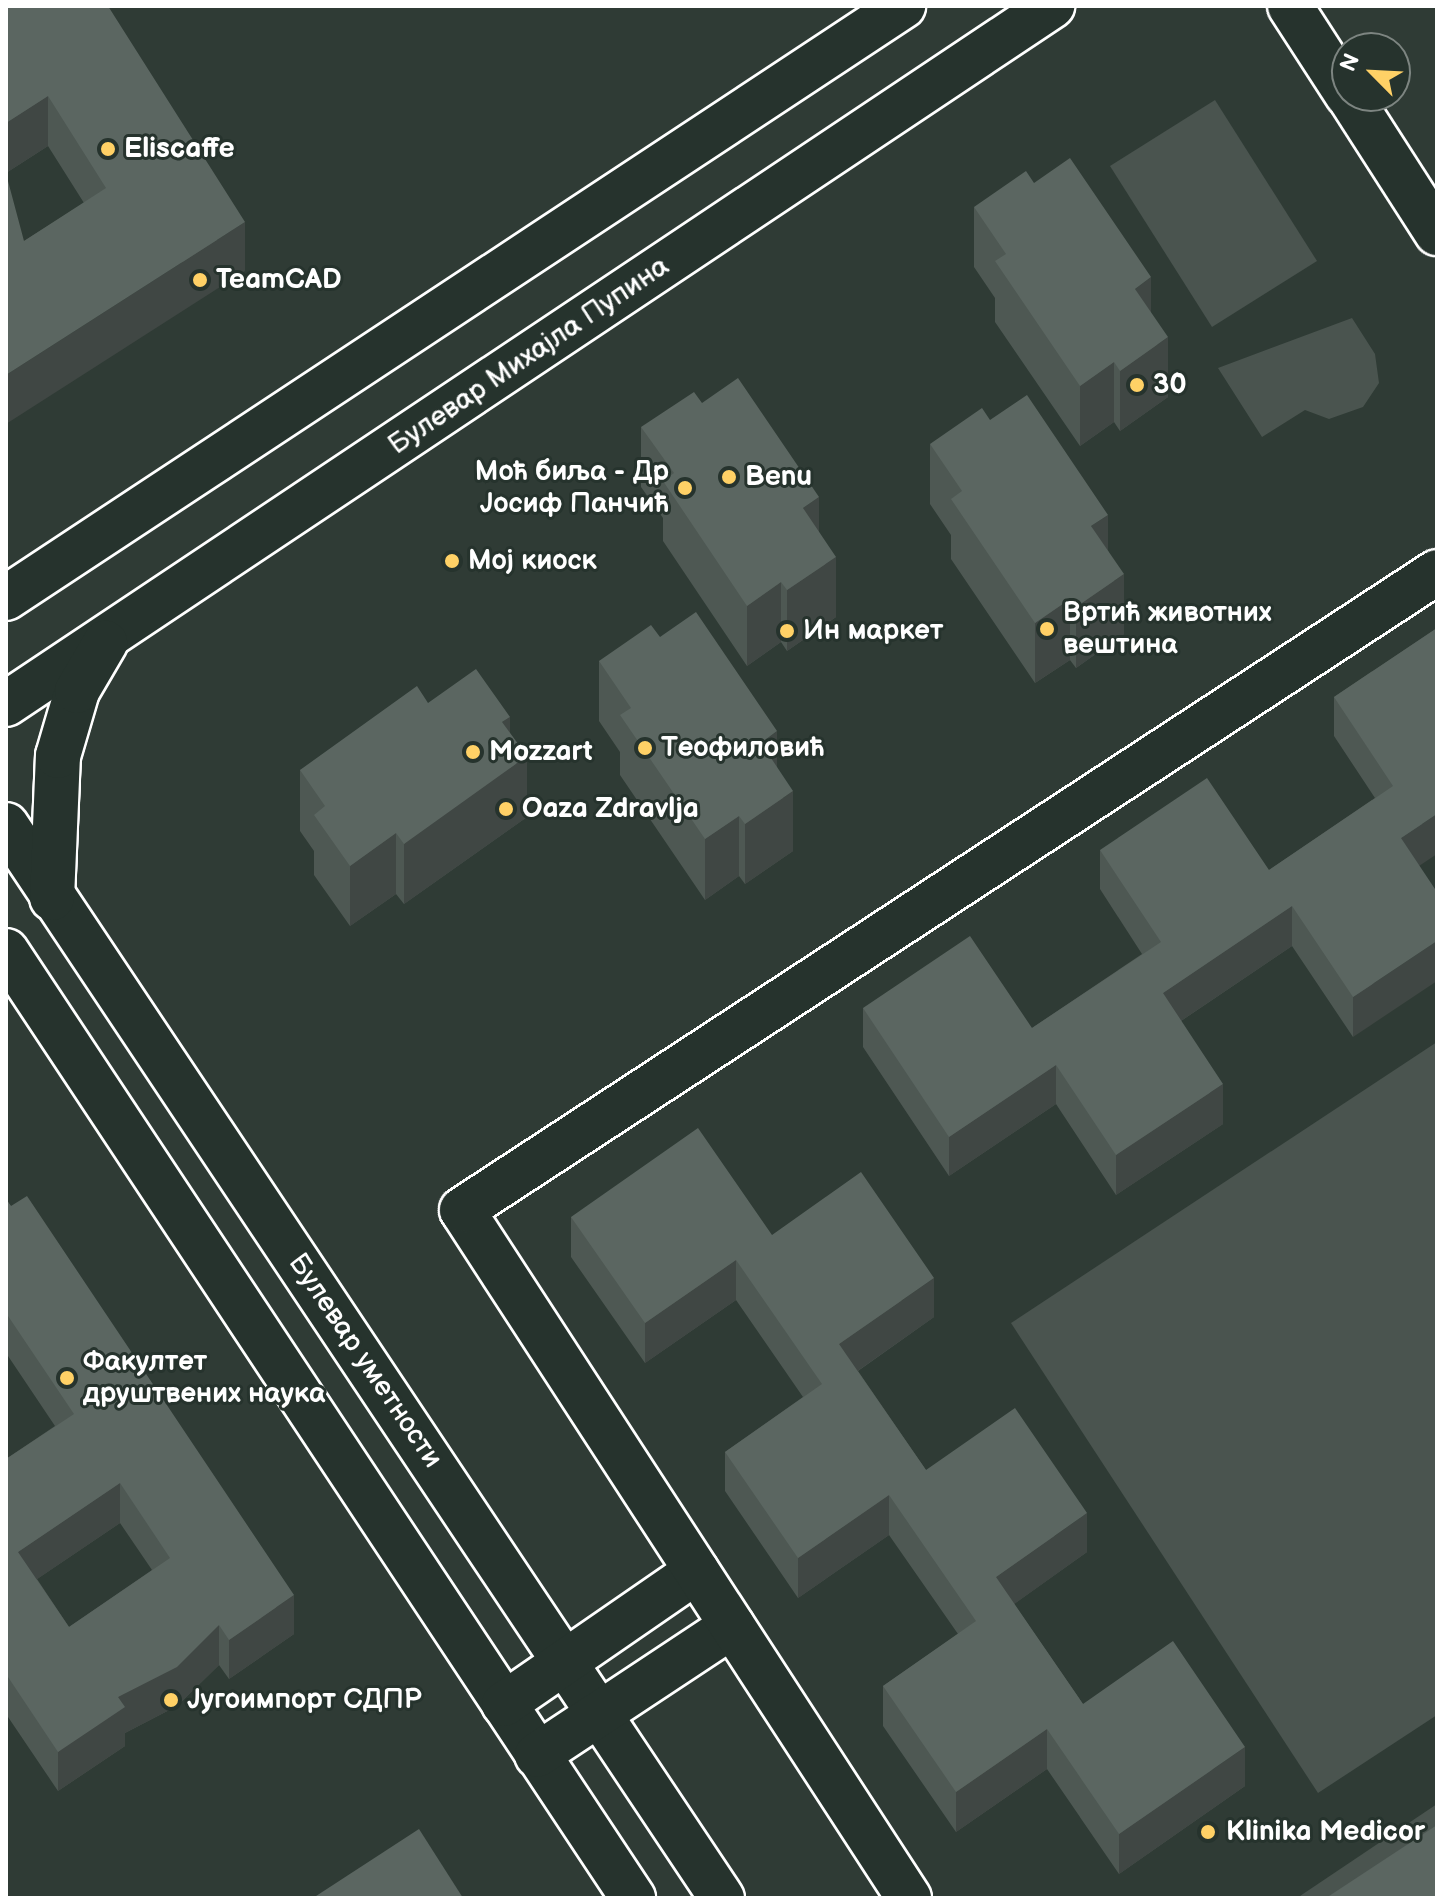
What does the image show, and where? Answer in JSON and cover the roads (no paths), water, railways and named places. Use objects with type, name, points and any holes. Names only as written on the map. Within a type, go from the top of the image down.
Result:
[{"type":"street","points":[[6,598],[903,6]]},
{"type":"street","name":"Булевар Михајла Пупина","points":[[6,704],[1052,6]]},
{"type":"street","points":[[1290,6],[1331,69]]},
{"type":"street","points":[[1359,112],[1437,233]]},
{"type":"street","points":[[6,569],[57,564]]},
{"type":"street","points":[[909,1898],[462,1210],[1437,572]]},
{"type":"street","points":[[52,898],[58,756],[77,691],[109,636]]},
{"type":"street","name":"Булевар уметности","points":[[6,825],[722,1898]]},
{"type":"street","points":[[6,951],[633,1898]]},
{"type":"street","points":[[504,1704],[697,1571]]},
{"type":"street","points":[[537,1755],[732,1626]]},
{"type":"place","name":"Eliscaffe","points":[[108,149]]},
{"type":"place","name":"TeamCAD","points":[[200,280]]},
{"type":"place","name":"30","points":[[1137,385]]},
{"type":"place","name":"Benu","points":[[729,477]]},
{"type":"place","name":"Моћ биља - Др Јосиф Панчић","points":[[685,488]]},
{"type":"place","name":"Мој киоск","points":[[452,561]]},
{"type":"place","name":"Вртић животних вештина","points":[[1047,629]]},
{"type":"place","name":"Ин маркет","points":[[787,631]]},
{"type":"place","name":"Теофиловић","points":[[645,748]]},
{"type":"place","name":"Mozzart","points":[[473,752]]},
{"type":"place","name":"Oaza Zdravlja","points":[[506,809]]},
{"type":"place","name":"Факултет друштвених наука","points":[[67,1378]]},
{"type":"place","name":"Југоимпорт СДПР","points":[[171,1700]]},
{"type":"place","name":"Klinika Medicor","points":[[1208,1832]]}]
